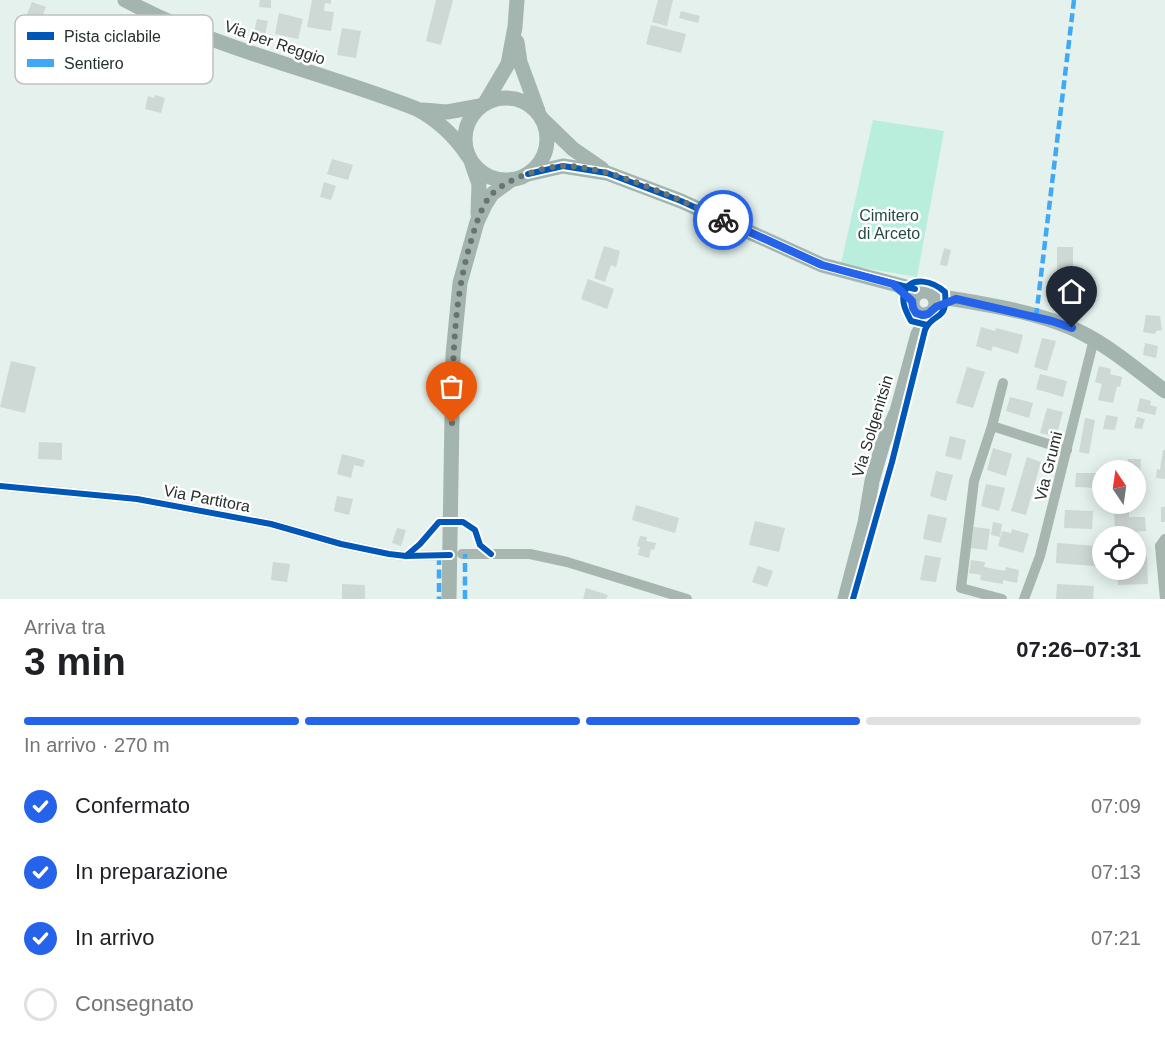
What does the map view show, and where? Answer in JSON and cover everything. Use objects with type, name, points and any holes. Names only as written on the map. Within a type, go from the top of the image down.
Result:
[{"type":"street","name":"Via per Reggio","points":[[125,0],[156,15]]},
{"type":"street","points":[[449,599],[456,554],[456,313],[460,283],[477,222],[479,191],[464,135],[472,114],[482,105],[508,64],[517,0]]},
{"type":"street","points":[[515,27],[520,62],[547,133],[545,153],[538,165],[528,174]]},
{"type":"street","name":"Via per Reggio","points":[[213,40],[417,109],[447,112],[482,105]]},
{"type":"street","points":[[482,105],[499,98],[513,98],[527,103],[573,149],[607,173]]},
{"type":"street","name":"Via per Reggio","points":[[417,109],[443,125],[469,158]]},
{"type":"street","points":[[469,158],[485,175],[511,180]]},
{"type":"street","points":[[477,222],[492,194],[511,180],[563,166],[607,173],[681,201],[814,262],[893,284],[924,303],[956,299],[1052,321],[1094,339],[1165,391]]},
{"type":"street","name":"Via Solgenitsin","points":[[845,599],[866,523],[872,481],[883,442],[897,411],[924,303]]},
{"type":"street","name":"Via Grumi","points":[[1024,599],[1040,556],[1094,339]]},
{"type":"street","points":[[1002,599],[961,588],[974,481],[1003,383]]},
{"type":"street","points":[[992,426],[1067,450]]},
{"type":"street","name":"Via Partitora","points":[[0,486],[136,498],[271,524],[341,544],[389,554],[406,556],[530,554],[567,562],[687,599]]},
{"type":"street","points":[[1165,539],[1160,546],[1165,599]]},
{"type":"green space","name":"Cimitero di Arceto","points":[[873,120],[944,131],[917,277],[841,264]]},
{"type":"building","points":[[260,0],[271,0],[271,8],[259,7]]},
{"type":"building","points":[[312,0],[331,0],[331,4],[325,3],[324,11],[334,12],[331,31],[307,27]]},
{"type":"building","points":[[436,0],[453,0],[441,45],[426,41]]},
{"type":"building","points":[[658,0],[673,0],[667,26],[652,22]]},
{"type":"building","points":[[32,2],[46,7],[43,15],[27,14]]},
{"type":"building","points":[[681,11],[700,16],[698,23],[679,18]]},
{"type":"building","points":[[279,13],[303,19],[298,39],[275,34]]},
{"type":"building","points":[[257,19],[268,21],[265,35],[254,32]]},
{"type":"building","points":[[651,25],[686,34],[681,53],[646,44]]},
{"type":"building","points":[[342,28],[361,31],[356,58],[337,55]]},
{"type":"building","points":[[155,95],[165,98],[161,113],[145,109],[148,96],[154,98]]},
{"type":"building","points":[[332,159],[353,165],[348,180],[327,174]]},
{"type":"building","points":[[324,182],[336,186],[331,200],[320,197]]},
{"type":"building","points":[[604,246],[620,251],[616,267],[611,265],[605,282],[594,278]]},
{"type":"building","points":[[1057,247],[1073,247],[1073,299],[1057,299]]},
{"type":"building","points":[[944,248],[951,250],[947,266],[940,265]]},
{"type":"building","points":[[588,279],[614,289],[607,309],[581,299]]},
{"type":"building","points":[[1146,315],[1160,316],[1162,330],[1156,331],[1155,334],[1143,332]]},
{"type":"building","points":[[981,327],[995,331],[996,328],[1023,335],[1018,354],[993,346],[991,351],[976,346]]},
{"type":"building","points":[[1042,338],[1056,341],[1047,371],[1034,367]]},
{"type":"building","points":[[1145,343],[1158,346],[1156,358],[1143,355]]},
{"type":"building","points":[[11,361],[36,367],[25,413],[0,407]]},
{"type":"building","points":[[1099,366],[1111,369],[1110,374],[1122,377],[1113,403],[1098,400],[1102,384],[1095,382]]},
{"type":"building","points":[[967,367],[985,372],[973,408],[956,403]]},
{"type":"building","points":[[1040,374],[1067,381],[1063,397],[1036,389]]},
{"type":"building","points":[[1010,397],[1033,403],[1029,418],[1006,411]]},
{"type":"building","points":[[1140,398],[1151,401],[1150,405],[1157,407],[1155,415],[1137,411]]},
{"type":"building","points":[[1047,408],[1063,412],[1056,437],[1040,433]]},
{"type":"building","points":[[1106,415],[1118,417],[1115,430],[1103,429]]},
{"type":"building","points":[[1137,417],[1145,419],[1142,429],[1134,428]]},
{"type":"building","points":[[1085,418],[1095,420],[1089,454],[1079,452]]},
{"type":"building","points":[[950,436],[966,440],[961,460],[945,456]]},
{"type":"building","points":[[39,442],[62,443],[62,460],[38,459]]},
{"type":"building","points":[[993,448],[1012,454],[1006,476],[987,470]]},
{"type":"building","points":[[1163,450],[1165,450],[1165,479],[1156,478],[1157,469],[1160,470]]},
{"type":"building","points":[[342,454],[365,460],[363,467],[354,465],[351,478],[337,474]]},
{"type":"building","points":[[1027,457],[1041,462],[1026,515],[1011,511]]},
{"type":"building","points":[[936,471],[953,475],[946,501],[930,496]]},
{"type":"building","points":[[1076,473],[1092,473],[1092,488],[1075,487]]},
{"type":"building","points":[[986,484],[1005,488],[999,511],[981,506]]},
{"type":"building","points":[[337,496],[353,499],[349,515],[334,511]]},
{"type":"building","points":[[636,505],[679,518],[675,533],[632,520]]},
{"type":"building","points":[[1161,507],[1165,507],[1165,522],[1161,522]]},
{"type":"building","points":[[1065,510],[1092,511],[1092,529],[1064,528]]},
{"type":"building","points":[[928,514],[947,518],[941,543],[923,539]]},
{"type":"building","points":[[1114,514],[1145,517],[1146,526],[1115,526]]},
{"type":"building","points":[[755,521],[785,528],[779,552],[749,545]]},
{"type":"building","points":[[993,522],[1002,524],[1000,537],[991,535]]},
{"type":"building","points":[[974,527],[990,529],[987,550],[971,548]]},
{"type":"building","points":[[397,528],[406,530],[401,546],[392,543]]},
{"type":"building","points":[[1012,529],[1029,534],[1023,553],[998,546],[1002,531],[1011,533]]},
{"type":"building","points":[[640,536],[647,537],[646,541],[656,543],[654,550],[651,549],[649,558],[638,555],[640,547],[637,546]]},
{"type":"building","points":[[1057,543],[1092,546],[1092,566],[1056,563]]},
{"type":"building","points":[[925,555],[941,558],[936,582],[920,580]]},
{"type":"building","points":[[1147,556],[1148,584],[1118,585],[1118,580],[1146,580]]},
{"type":"building","points":[[971,560],[985,562],[984,567],[1005,571],[1006,567],[1019,570],[1017,583],[1003,580],[1003,584],[980,580],[981,575],[969,573]]},
{"type":"building","points":[[273,562],[290,564],[287,582],[271,580]]},
{"type":"building","points":[[758,566],[773,571],[767,587],[752,582]]},
{"type":"building","points":[[342,584],[365,585],[365,599],[342,599]]},
{"type":"building","points":[[1057,584],[1094,586],[1093,599],[1056,599]]},
{"type":"building","points":[[586,588],[608,595],[606,599],[583,599]]},
{"type":"marked path","points":[[1036,317],[1074,0]]},
{"type":"marked path","points":[[465,554],[465,599]]},
{"type":"marked path","points":[[439,556],[439,599]]},
{"type":"cycle path","points":[[528,174],[563,166],[607,173],[681,201],[822,265],[915,289]]},
{"type":"cycle path","points":[[853,599],[892,462],[925,330],[944,308],[945,292],[929,283],[912,283],[907,287],[903,297],[906,311],[911,321],[927,325]]},
{"type":"cycle path","points":[[0,486],[137,499],[271,524],[341,544],[389,554],[450,555]]},
{"type":"cycle path","points":[[406,556],[439,522],[463,522],[475,530],[480,545],[491,554]]},
{"type":"way so far","points":[[452,423],[453,355],[460,283],[477,222],[488,199],[501,186],[511,180],[557,166],[579,167],[607,173],[681,201],[723,220]]},
{"type":"route","points":[[723,220],[822,265],[893,284],[912,301],[916,313],[922,315],[956,299],[1052,321],[1072,328]]}]
